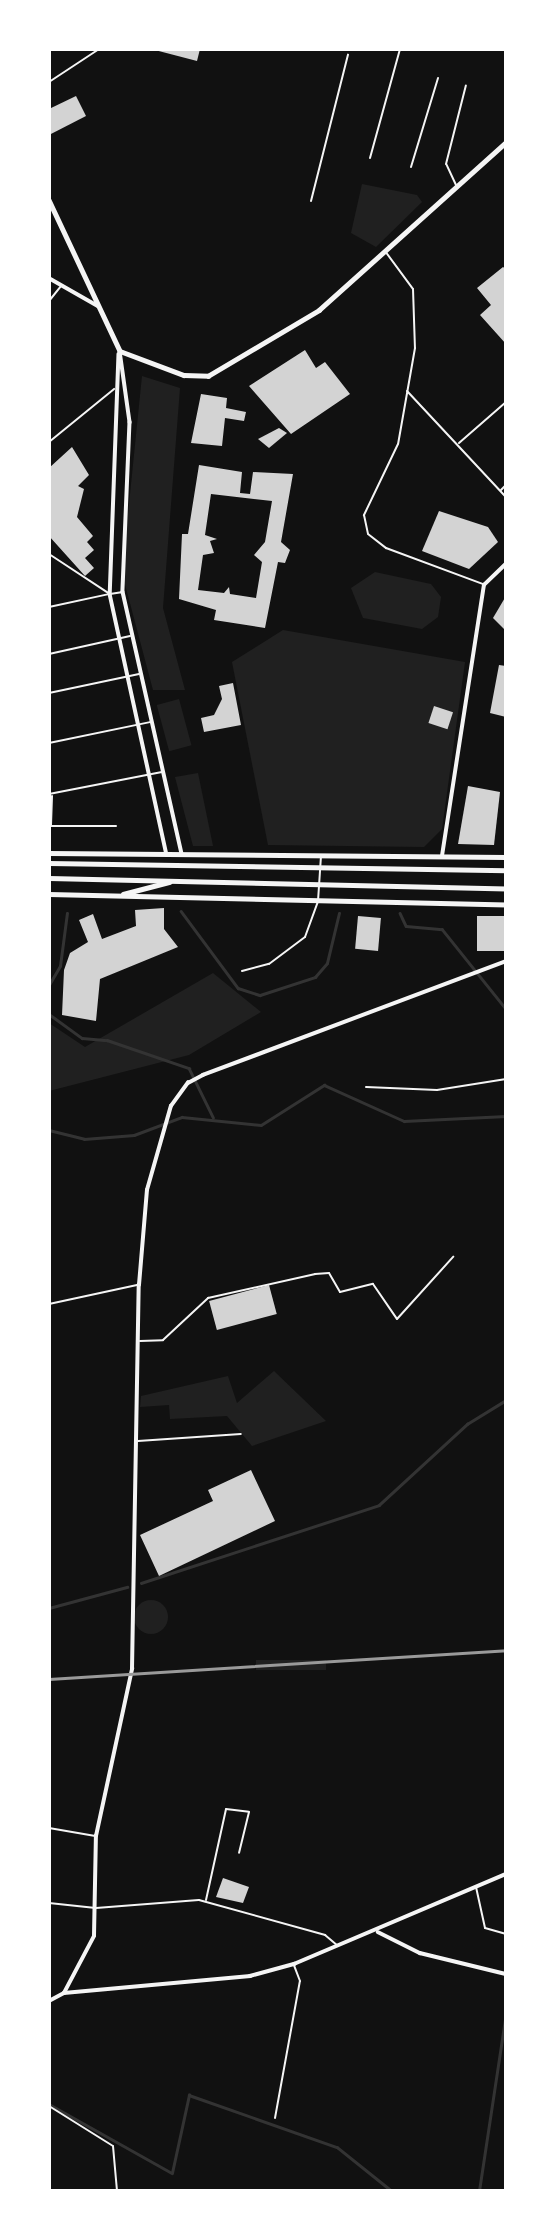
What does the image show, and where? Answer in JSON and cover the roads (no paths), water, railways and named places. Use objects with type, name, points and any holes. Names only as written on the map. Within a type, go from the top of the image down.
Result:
[{"type":"street","points":[[120,351],[184,375],[208,376],[319,310],[506,142]]},
{"type":"street","points":[[49,200],[120,351],[130,422],[123,592],[182,856]]},
{"type":"street","points":[[49,278],[98,306]]},
{"type":"street","points":[[120,351],[114,388],[118,458],[110,594],[167,855]]},
{"type":"street","points":[[442,856],[484,585],[506,564]]},
{"type":"street","points":[[49,853],[506,857]]},
{"type":"street","points":[[49,863],[506,870]]},
{"type":"street","points":[[49,878],[506,888]]},
{"type":"street","points":[[116,895],[175,880]]},
{"type":"street","points":[[49,894],[506,904]]},
{"type":"street","points":[[64,1993],[91,1946],[96,1908],[96,1836],[132,1669],[139,1285],[147,1190],[167,1114],[188,1083],[203,1076],[506,961]]},
{"type":"street","points":[[49,2001],[64,1993],[250,1976],[294,1964],[378,1932],[506,1874]]},
{"type":"street","points":[[378,1932],[420,1953],[506,1974]]},
{"type":"lane","points":[[49,82],[99,49]]},
{"type":"lane","points":[[370,158],[400,49]]},
{"type":"lane","points":[[311,201],[348,55]]},
{"type":"lane","points":[[411,167],[438,78]]},
{"type":"lane","points":[[456,186],[446,164],[466,85]]},
{"type":"lane","points":[[385,251],[413,289],[416,337],[398,444],[364,515],[368,534],[386,548],[484,585]]},
{"type":"lane","points":[[49,301],[61,285]]},
{"type":"lane","points":[[49,442],[114,388]]},
{"type":"lane","points":[[407,390],[506,497]]},
{"type":"lane","points":[[459,444],[506,402]]},
{"type":"lane","points":[[500,491],[506,485]]},
{"type":"lane","points":[[49,554],[110,594]]},
{"type":"lane","points":[[49,607],[123,592]]},
{"type":"lane","points":[[49,654],[131,636]]},
{"type":"lane","points":[[49,693],[140,674]]},
{"type":"lane","points":[[49,743],[151,722]]},
{"type":"lane","points":[[116,826],[50,825],[50,795],[163,772]]},
{"type":"lane","points":[[242,971],[295,949],[318,901],[321,855]]},
{"type":"lane","points":[[366,1087],[437,1090],[506,1079]]},
{"type":"lane","points":[[140,1340],[163,1340],[208,1298],[315,1274],[329,1273],[340,1292],[373,1284],[397,1320],[453,1257]]},
{"type":"lane","points":[[49,1304],[139,1285]]},
{"type":"lane","points":[[138,1441],[241,1434]]},
{"type":"lane","points":[[205,1902],[226,1809],[248,1812],[239,1853]]},
{"type":"lane","points":[[49,1828],[96,1836]]},
{"type":"lane","points":[[476,1887],[485,1928],[506,1934]]},
{"type":"lane","points":[[49,1903],[96,1908],[166,1898],[205,1902],[227,1913],[325,1935],[338,1946]]},
{"type":"lane","points":[[275,2118],[300,1981],[294,1964]]},
{"type":"lane","points":[[49,2106],[113,2146],[117,2191]]},
{"type":"waterway","points":[[181,911],[238,988],[260,995],[315,977],[327,963],[339,913]]},
{"type":"waterway","points":[[49,985],[60,966],[67,913]]},
{"type":"waterway","points":[[400,913],[406,926],[442,929],[506,1009]]},
{"type":"waterway","points":[[49,1014],[82,1038],[107,1040],[189,1068],[213,1117]]},
{"type":"waterway","points":[[49,1130],[84,1139],[134,1135],[182,1117],[261,1125],[324,1085],[404,1121],[506,1116]]},
{"type":"waterway","points":[[141,1583],[379,1505],[467,1424],[506,1400]]},
{"type":"waterway","points":[[49,1608],[127,1587]]},
{"type":"waterway","points":[[479,2191],[506,2012]]},
{"type":"waterway","points":[[49,2104],[172,2173],[189,2095],[337,2147],[392,2191]]},
{"type":"railway","points":[[49,1679],[506,1650]]}]
